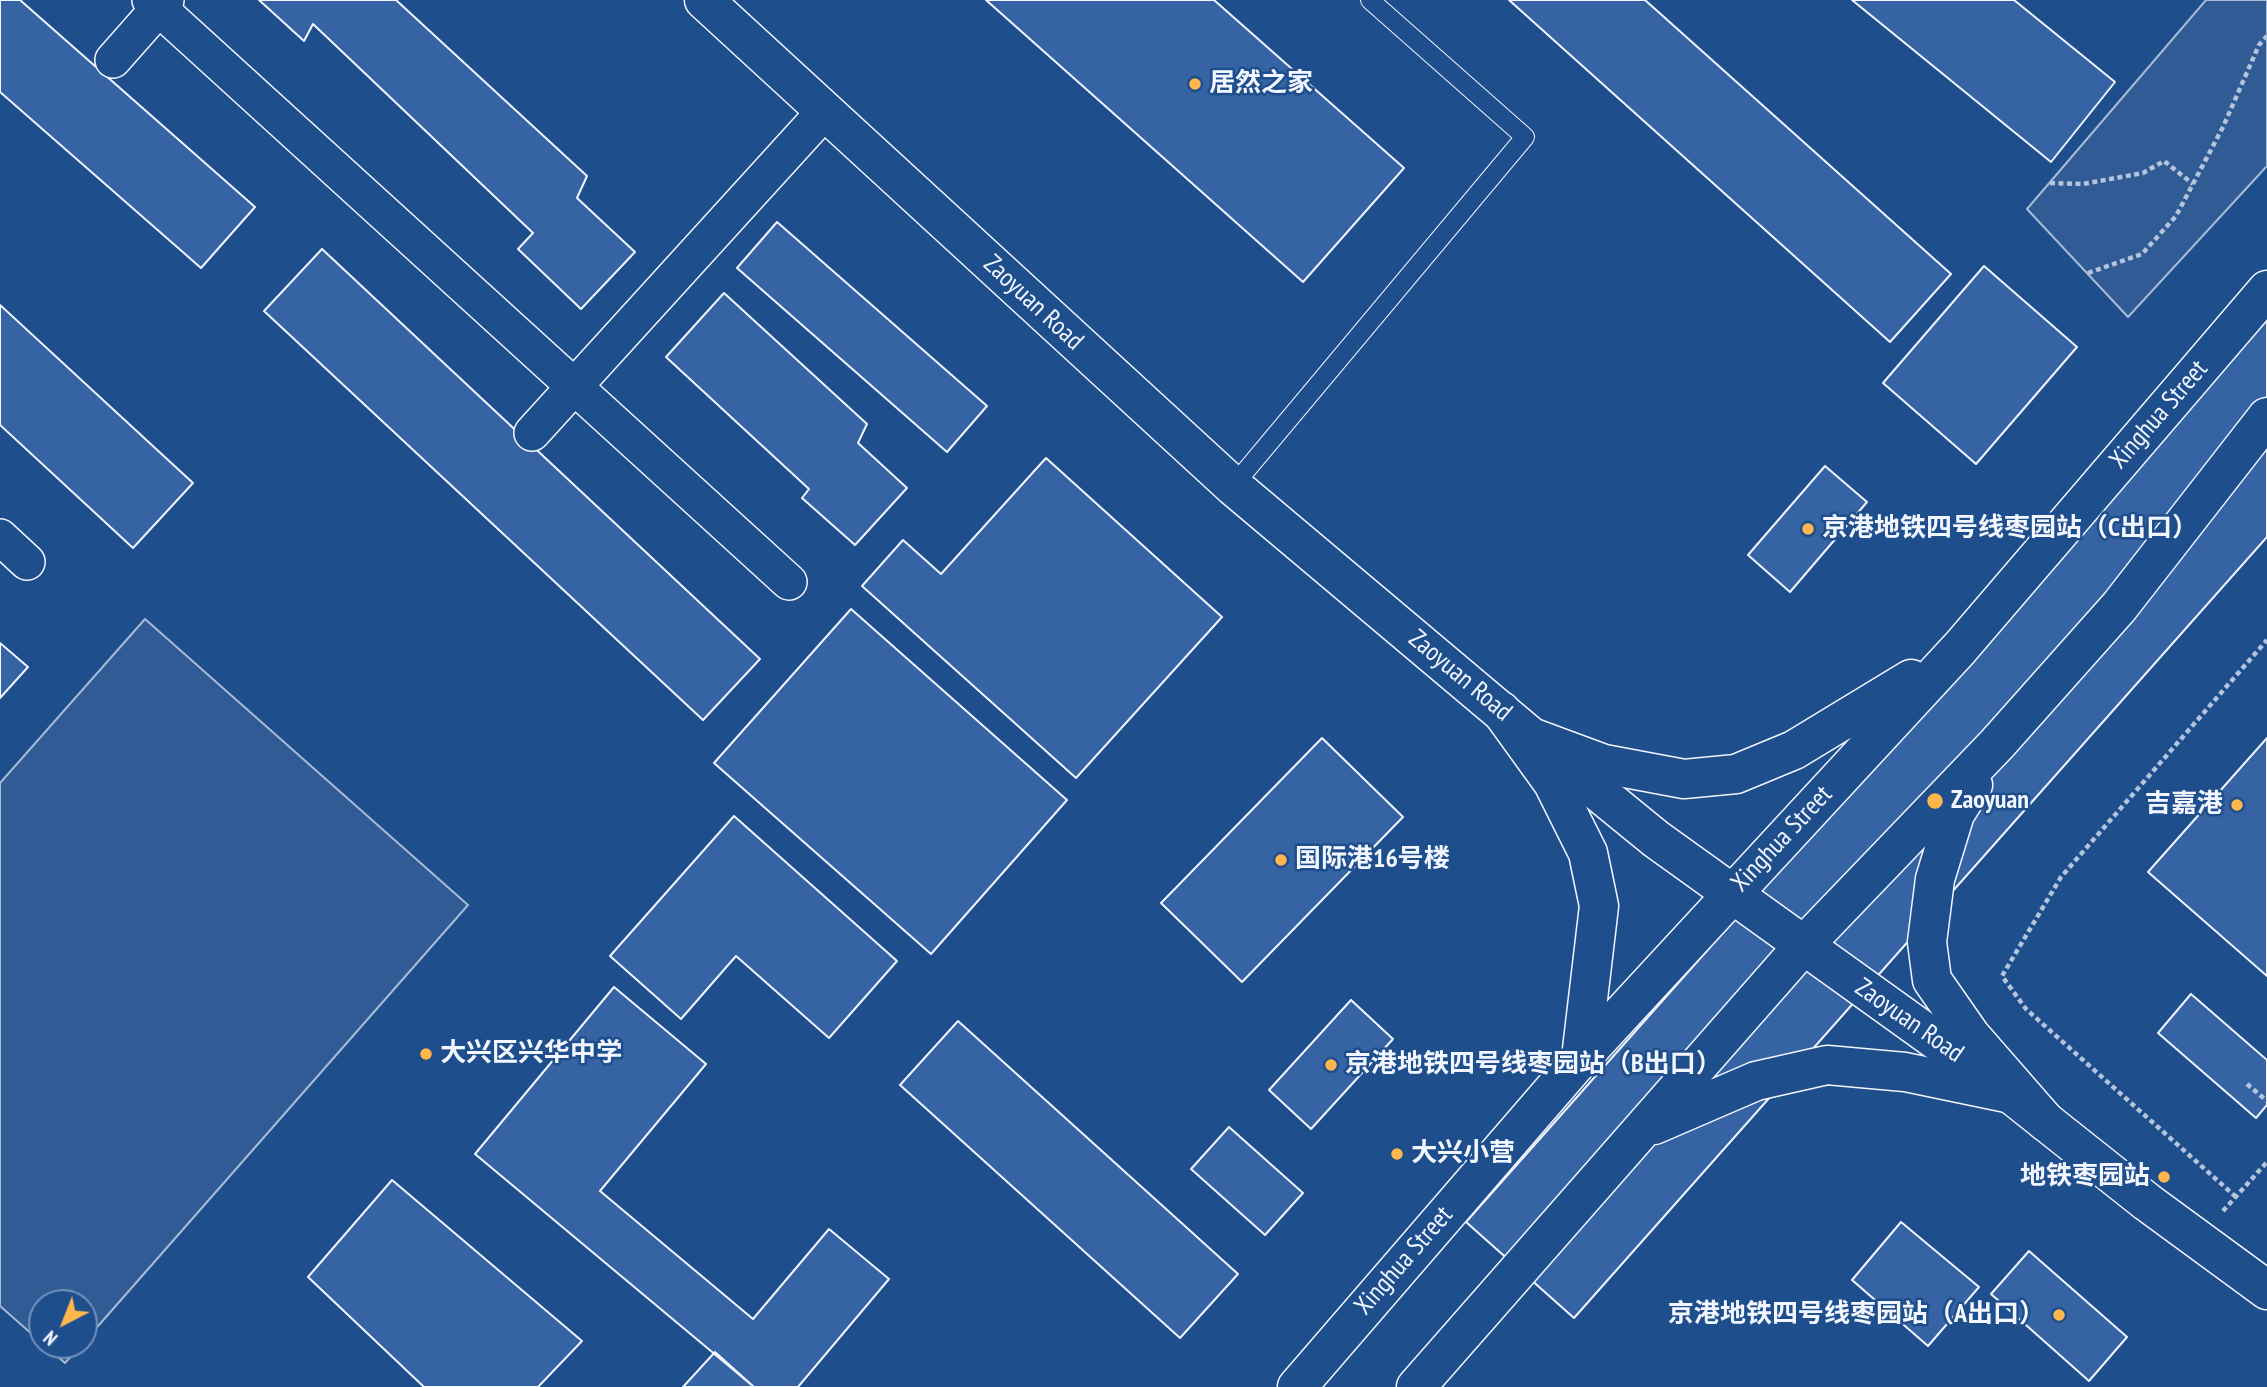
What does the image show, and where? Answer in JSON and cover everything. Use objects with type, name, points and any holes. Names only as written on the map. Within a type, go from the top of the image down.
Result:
[{"type":"main road","name":"Zaoyuan Road","points":[[704,0],[1233,486],[1531,737],[1656,839],[2011,1094],[2147,1202],[2267,1290]]},
{"type":"main road","name":"Xinghua Street","points":[[1297,1387],[1581,1058],[1960,648],[2267,290]]},
{"type":"main road","points":[[1416,1387],[1803,946],[1997,744],[2119,607],[2267,417]]},
{"type":"main road","points":[[1531,737],[1604,764],[1684,779],[1736,774],[1794,750],[1960,648]]},
{"type":"main road","points":[[1501,711],[1553,783],[1588,853],[1599,906],[1581,1058]]},
{"type":"main road","points":[[1997,744],[1955,814],[1935,878],[1927,942],[1931,980],[1971,1036],[2046,1122]]},
{"type":"main road","points":[[1640,1132],[1756,1080],[1827,1065],[1905,1072],[2011,1094]]},
{"type":"street","points":[[113,60],[158,3],[573,388],[789,582]]},
{"type":"street","points":[[532,433],[825,111]]},
{"type":"street","points":[[0,537],[27,562]]},
{"type":"lane","points":[[1233,486],[1525,137],[1370,0]]},
{"type":"path","points":[[2088,273],[2142,254],[2176,216],[2223,127],[2259,45],[2267,36]]},
{"type":"path","points":[[2050,183],[2083,184],[2143,173],[2164,161],[2193,184]]},
{"type":"path","points":[[2236,1197],[2026,1009],[2002,976],[2061,877],[2267,640]]},
{"type":"path","points":[[2247,1084],[2267,1101]]},
{"type":"path","points":[[2199,1238],[2267,1162]]},
{"type":"shaded area","points":[[2206,0],[2267,0],[2267,166],[2128,317],[2027,209]]},
{"type":"shaded area","points":[[145,619],[468,905],[98,1326],[98,1289],[28,1289],[28,1331],[0,1306],[0,783]]},
{"type":"building","points":[[0,0],[20,0],[255,207],[201,268],[0,92]]},
{"type":"building","points":[[259,0],[396,0],[587,176],[577,198],[635,252],[581,309],[518,249],[533,233],[313,24],[304,41]]},
{"type":"building","name":"居然之家","points":[[986,0],[1214,0],[1404,168],[1303,282]]},
{"type":"building","points":[[1509,0],[1645,0],[1951,274],[1890,342]]},
{"type":"building","points":[[1852,0],[2014,0],[2115,82],[2051,162]]},
{"type":"building","points":[[777,222],[987,406],[947,452],[737,268]]},
{"type":"building","points":[[322,249],[760,659],[703,720],[264,311]]},
{"type":"building","points":[[1984,266],[2077,347],[1976,464],[1883,383]]},
{"type":"building","points":[[724,293],[867,424],[858,443],[907,488],[855,545],[802,498],[809,489],[666,357]]},
{"type":"building","points":[[0,305],[193,483],[133,548],[0,425]]},
{"type":"building","points":[[2267,320],[2267,537],[1574,1318],[1466,1222]]},
{"type":"building","points":[[1046,458],[1222,617],[1076,778],[862,586],[903,540],[941,574]]},
{"type":"building","name":"京港地铁四号线枣园站（C出口）","points":[[1825,466],[1867,502],[1790,592],[1748,555]]},
{"type":"building","points":[[851,609],[1067,800],[931,954],[714,763]]},
{"type":"building","points":[[0,643],[28,667],[0,698]]},
{"type":"building","name":"国际港16号楼","points":[[1322,738],[1403,817],[1242,982],[1161,903]]},
{"type":"building","name":"吉嘉港","points":[[2267,738],[2267,976],[2148,872]]},
{"type":"building","points":[[734,816],[897,961],[829,1038],[736,956],[681,1019],[610,956]]},
{"type":"building","points":[[614,987],[706,1064],[600,1191],[753,1319],[829,1229],[889,1279],[798,1387],[754,1387],[475,1154]]},
{"type":"building","points":[[2191,994],[2267,1060],[2267,1105],[2256,1118],[2158,1033]]},
{"type":"building","name":"京港地铁四号线枣园站（B出口）","points":[[1351,1000],[1393,1039],[1311,1129],[1269,1090]]},
{"type":"building","points":[[958,1021],[1238,1274],[1180,1338],[900,1085]]},
{"type":"building","points":[[1229,1127],[1303,1193],[1265,1235],[1191,1169]]},
{"type":"building","points":[[392,1180],[582,1341],[538,1387],[424,1387],[308,1277]]},
{"type":"building","points":[[1901,1222],[1979,1287],[1928,1346],[1852,1280]]},
{"type":"building","name":"京港地铁四号线枣园站（A出口）","points":[[2029,1251],[2127,1337],[2089,1381],[1991,1294]]},
{"type":"building","points":[[715,1352],[754,1387],[683,1387]]},
{"type":"place","name":"居然之家","points":[[1195,84]]},
{"type":"place","name":"京港地铁四号线枣园站（C出口）","points":[[1808,529]]},
{"type":"place","name":"Zaoyuan","points":[[1935,801]]},
{"type":"place","name":"吉嘉港","points":[[2237,805]]},
{"type":"place","name":"国际港16号楼","points":[[1281,860]]},
{"type":"place","name":"大兴区兴华中学","points":[[426,1054]]},
{"type":"place","name":"京港地铁四号线枣园站（B出口）","points":[[1331,1065]]},
{"type":"place","name":"大兴小营","points":[[1397,1154]]},
{"type":"place","name":"地铁枣园站","points":[[2164,1177]]},
{"type":"place","name":"京港地铁四号线枣园站（A出口）","points":[[2059,1315]]}]
